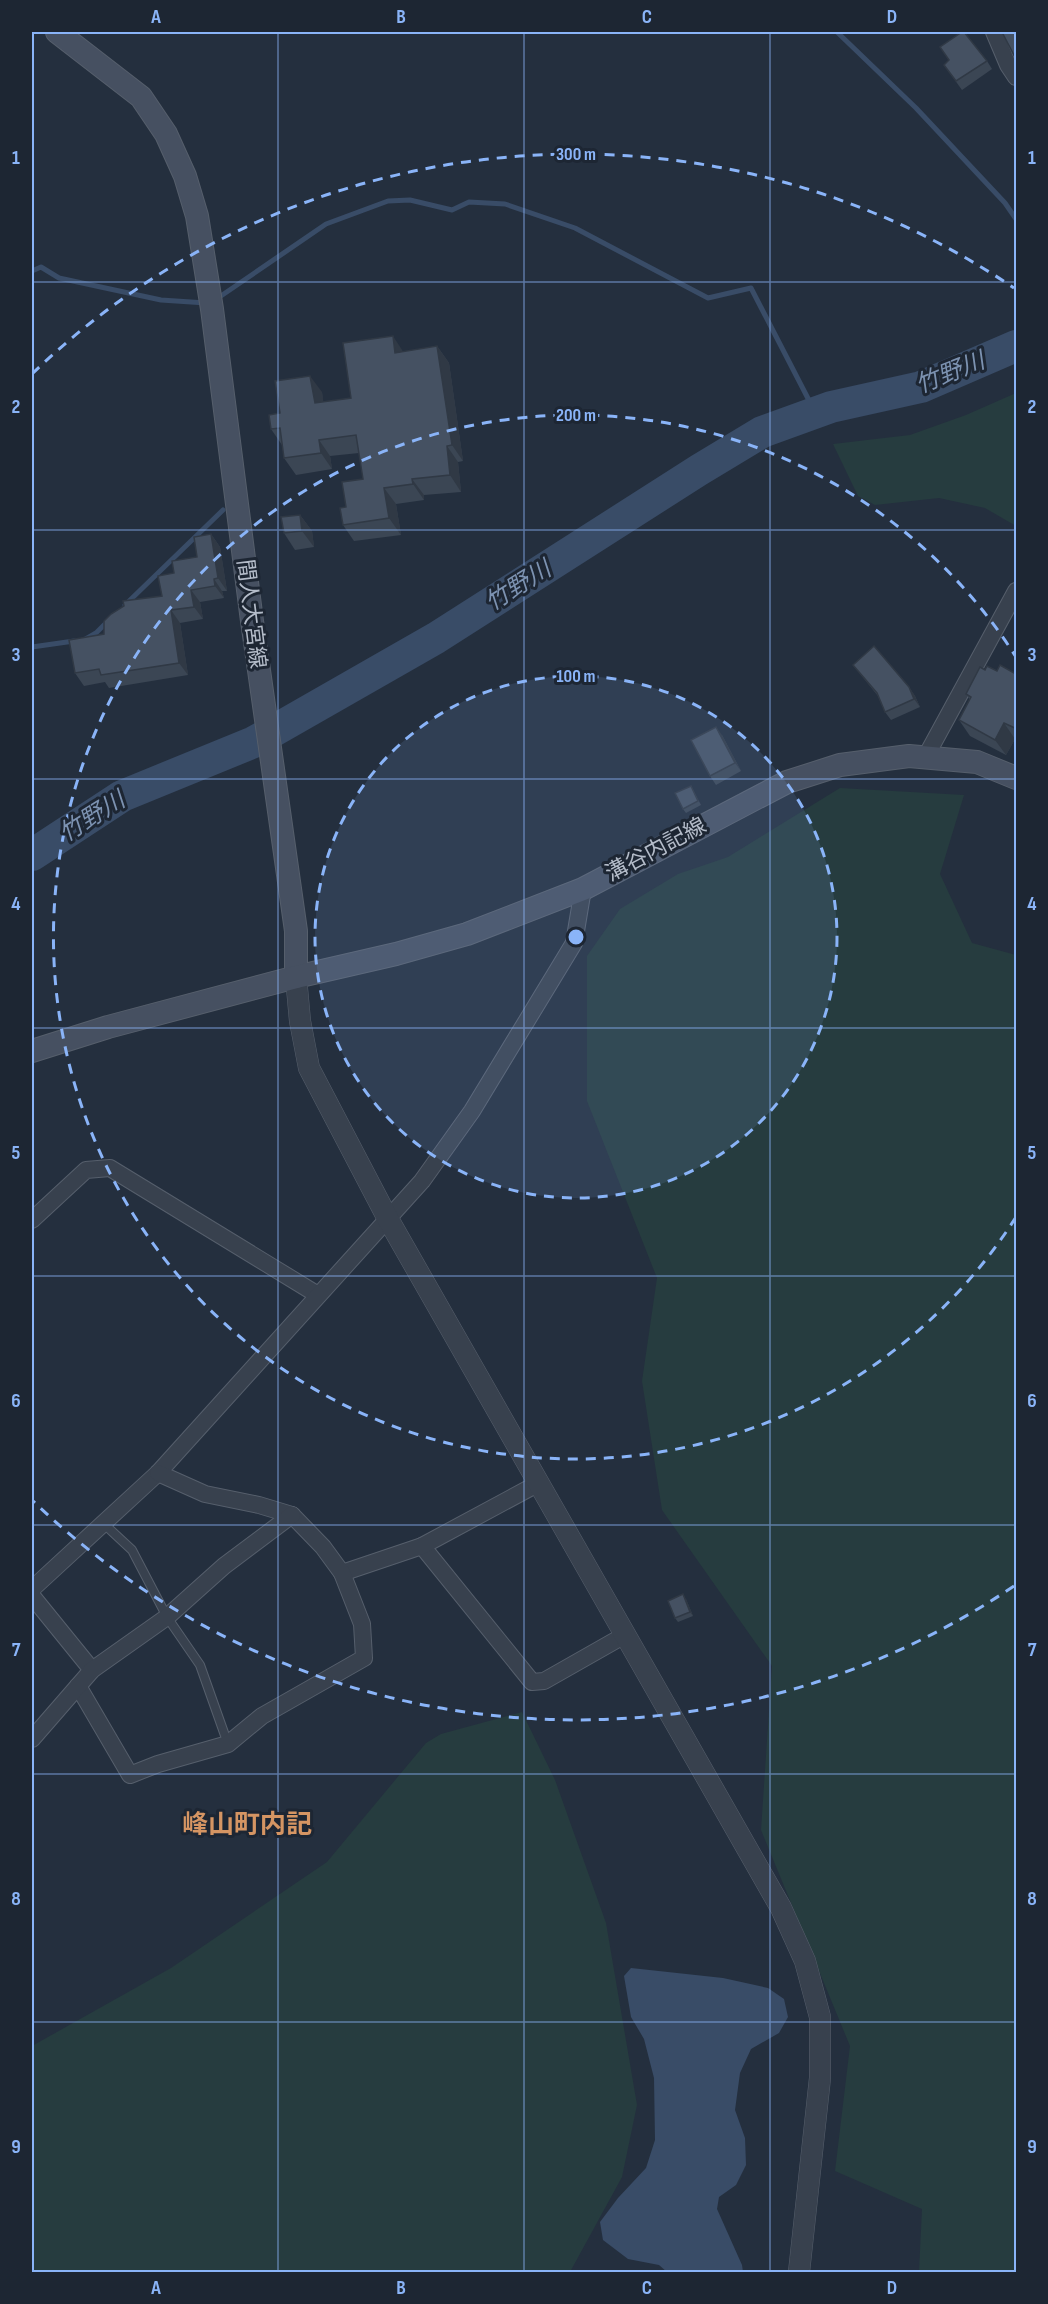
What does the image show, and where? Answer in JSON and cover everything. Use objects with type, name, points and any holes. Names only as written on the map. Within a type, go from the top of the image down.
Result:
[{"type":"main road","name":"間人大宮線","points":[[57,32],[141,97],[166,134],[185,176],[197,216],[212,309],[252,621],[296,931],[296,977]]},
{"type":"main road","name":"溝谷内記線","points":[[296,977],[396,954],[467,934],[583,889],[787,782],[840,765],[909,756],[977,762],[1017,778]]},
{"type":"main road","points":[[32,1051],[108,1027],[296,977]]},
{"type":"street","points":[[994,32],[1008,64],[1017,77]]},
{"type":"street","points":[[925,758],[1017,591]]},
{"type":"street","points":[[32,1588],[158,1473],[422,1181],[472,1111],[574,943],[583,889]]},
{"type":"street","points":[[296,977],[300,1021],[309,1068],[388,1219],[782,1908],[806,1961],[820,2017],[820,2078],[799,2272]]},
{"type":"street","points":[[32,1220],[86,1170],[110,1168],[318,1295]]},
{"type":"street","points":[[78,1686],[130,1775],[158,1764],[228,1744],[262,1716],[364,1658],[362,1624],[342,1573],[323,1547],[292,1515],[259,1505],[205,1494],[158,1473]]},
{"type":"street","points":[[342,1573],[422,1546],[539,1482]]},
{"type":"street","points":[[32,1739],[92,1670],[167,1617],[224,1566],[292,1515]]},
{"type":"street","points":[[422,1546],[532,1682],[544,1681],[625,1635]]},
{"type":"street","points":[[32,1596],[92,1670]]},
{"type":"lane","points":[[102,1523],[132,1550],[167,1617],[200,1665],[228,1744]]},
{"type":"green space","points":[[1016,393],[1016,526],[985,508],[939,498],[875,505],[858,496],[833,444],[910,435],[966,415]]},
{"type":"green space","points":[[840,788],[964,795],[940,874],[972,943],[1016,955],[1016,2272],[919,2272],[922,2209],[835,2171],[850,2046],[761,1830],[772,1666],[662,1510],[642,1381],[657,1278],[587,1101],[587,956],[620,909],[678,874],[728,857]]},
{"type":"green space","points":[[522,1712],[555,1780],[606,1923],[637,2105],[622,2177],[570,2272],[32,2272],[32,2046],[171,1968],[327,1862],[426,1743],[441,1734]]},
{"type":"water","points":[[631,1968],[723,1978],[768,1988],[784,1999],[788,2017],[779,2033],[751,2049],[740,2073],[735,2110],[745,2138],[746,2165],[736,2185],[719,2197],[717,2209],[743,2272],[667,2272],[659,2265],[628,2259],[603,2240],[600,2222],[618,2198],[646,2168],[655,2140],[654,2078],[644,2039],[631,2017],[624,1976]]},
{"type":"building","points":[[962,32],[987,61],[956,81],[944,65],[949,60],[940,47]]},
{"type":"building","points":[[1002,32],[1017,32],[1017,61],[1016,59]]},
{"type":"building","points":[[393,336],[395,353],[437,346],[452,445],[447,446],[450,475],[412,479],[413,484],[384,488],[389,518],[343,525],[340,508],[346,507],[342,482],[363,479],[356,435],[319,440],[321,453],[284,458],[280,428],[271,429],[269,415],[280,413],[275,381],[310,376],[315,403],[351,398],[343,343]]},
{"type":"building","points":[[300,515],[302,531],[284,533],[281,517]]},
{"type":"building","points":[[211,534],[218,578],[214,579],[215,586],[191,590],[194,607],[171,610],[179,663],[101,675],[99,669],[75,673],[69,640],[104,634],[104,621],[124,606],[123,601],[162,596],[158,576],[174,573],[172,561],[197,557],[194,537]]},
{"type":"building","points":[[874,646],[909,687],[914,699],[885,712],[877,693],[853,665]]},
{"type":"building","points":[[1000,665],[1014,673],[1017,668],[1017,729],[1004,723],[995,740],[959,720],[971,697],[966,694],[980,667],[985,670],[987,666],[997,671]]},
{"type":"building","points":[[716,727],[735,763],[710,776],[691,740]]},
{"type":"building","points":[[691,786],[698,801],[683,809],[675,793]]},
{"type":"building","points":[[683,1594],[690,1612],[675,1618],[668,1601]]},
{"type":"waterway","points":[[837,32],[916,108],[1005,203],[1016,219]]},
{"type":"waterway","points":[[215,300],[326,224],[388,201],[410,200],[452,210],[469,202],[505,204],[575,228],[708,298],[751,288],[815,412]]},
{"type":"waterway","points":[[32,271],[41,267],[59,278],[161,300],[206,303]]},
{"type":"waterway","name":"竹野川","points":[[32,855],[122,796],[254,742],[436,638],[762,432],[831,407],[921,387],[1016,346]]},
{"type":"waterway","points":[[125,605],[223,510]]},
{"type":"waterway","points":[[84,640],[96,633],[107,622]]},
{"type":"waterway","points":[[32,647],[74,641]]},
{"type":"district","name":"峰山町内記","points":[[247,1825]]}]
